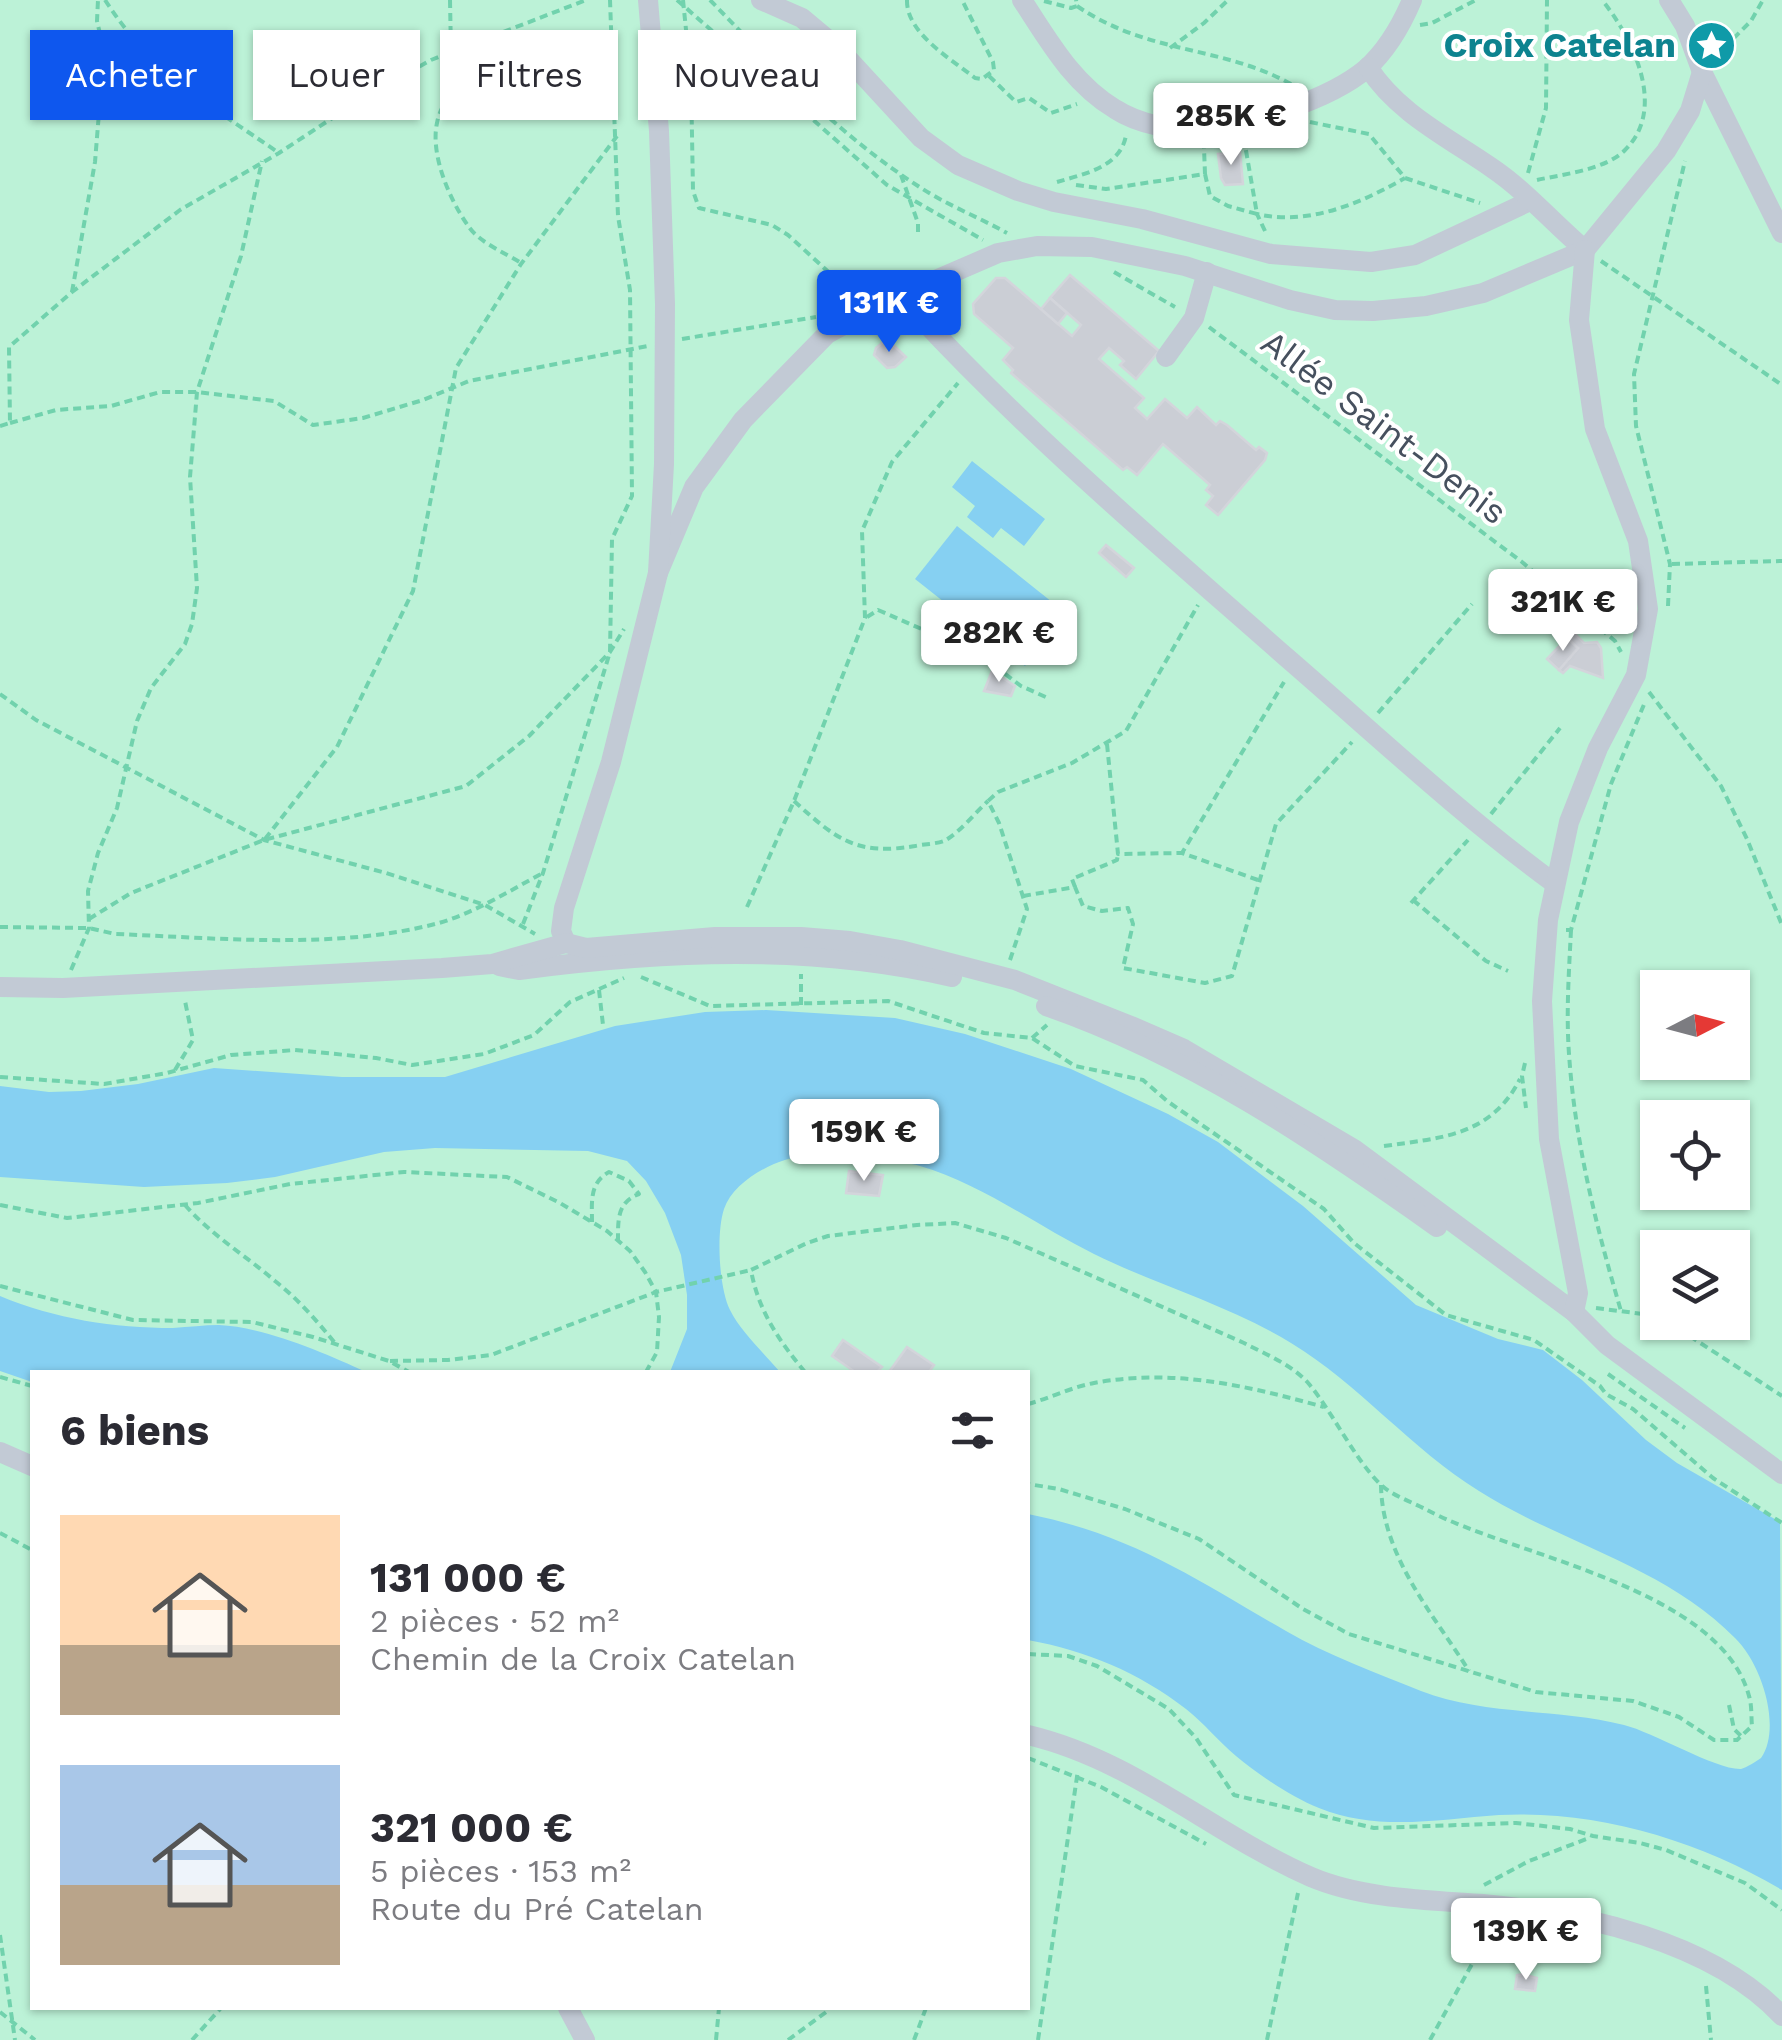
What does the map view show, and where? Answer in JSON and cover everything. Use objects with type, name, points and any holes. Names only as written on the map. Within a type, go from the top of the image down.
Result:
[{"type":"street","points":[[648,0],[659,131],[664,342],[664,464],[658,574]]},
{"type":"street","points":[[761,0],[802,18],[839,48],[882,97],[958,165],[1054,202],[1142,219],[1277,255],[1371,262],[1416,255],[1530,201]]},
{"type":"street","points":[[1022,0],[1067,69],[1116,110],[1169,128],[1203,129],[1240,120],[1311,112],[1368,67],[1400,28],[1412,0]]},
{"type":"street","points":[[1669,0],[1782,233]]},
{"type":"street","points":[[1368,67],[1377,81],[1425,125],[1494,169],[1585,250]]},
{"type":"street","points":[[566,943],[561,931],[564,908],[610,762],[658,574],[682,510],[694,487],[750,412],[828,334],[894,298],[998,253],[1038,246],[1092,247],[1207,272],[1290,300],[1335,310],[1426,306],[1483,292],[1585,250],[1666,151],[1690,111],[1702,72]]},
{"type":"street","points":[[1574,1312],[1578,1293],[1549,1139],[1543,1051],[1547,928],[1569,822],[1598,748],[1636,675],[1648,609],[1638,541],[1594,429],[1579,320],[1585,250]]},
{"type":"street","points":[[1166,357],[1194,318],[1207,272]]},
{"type":"street","points":[[894,298],[917,314],[1044,440],[1212,591],[1516,856],[1554,883]]},
{"type":"street","points":[[0,987],[182,983],[492,964],[566,943],[586,948],[732,937],[850,941],[1015,980],[1184,1049],[1354,1149],[1574,1312],[1607,1344],[1782,1474]]},
{"type":"street","points":[[492,964],[519,970],[738,952],[801,953],[890,962],[1004,991],[1060,1010],[1211,1080],[1314,1140],[1587,1338],[1607,1344]]},
{"type":"street","points":[[0,1452],[30,1465]]},
{"type":"street","points":[[1030,1736],[1082,1751],[1145,1781],[1305,1873],[1384,1896],[1573,1916],[1621,1930],[1722,1969],[1782,2016]]},
{"type":"street","points":[[569,2010],[585,2040]]},
{"type":"path","points":[[72,292],[95,162],[104,52],[97,21],[98,0]]},
{"type":"path","points":[[105,0],[154,64],[203,104],[279,152]]},
{"type":"path","points":[[450,0],[451,30]]},
{"type":"path","points":[[508,30],[586,0]]},
{"type":"path","points":[[523,924],[543,872],[610,652],[612,539],[632,496],[630,290],[618,216],[610,0]]},
{"type":"path","points":[[710,0],[833,121],[901,175],[921,189],[1038,246]]},
{"type":"path","points":[[907,0],[909,16],[926,38],[975,78],[990,76],[993,62],[962,0]]},
{"type":"path","points":[[1040,0],[1072,8],[1076,3],[1127,34],[1243,64],[1294,84],[1311,112],[1369,134],[1406,178],[1508,212]]},
{"type":"path","points":[[1170,48],[1228,0]]},
{"type":"path","points":[[1400,28],[1432,23],[1476,0]]},
{"type":"path","points":[[1548,0],[1546,108],[1526,182],[1601,164],[1624,152],[1638,134],[1644,113],[1641,74],[1634,50],[1602,0]]},
{"type":"path","points":[[1702,72],[1750,21],[1763,0]]},
{"type":"path","points":[[681,2],[887,186],[986,241],[998,253]]},
{"type":"path","points":[[681,2],[692,79],[693,191],[699,208],[772,226],[788,235],[858,300]]},
{"type":"path","points":[[10,423],[8,347],[72,292],[180,210],[366,96],[440,58]]},
{"type":"path","points":[[990,76],[1016,102],[1029,98],[1051,113],[1098,96]]},
{"type":"path","points":[[1018,191],[1096,171],[1119,154],[1126,138],[1116,110]]},
{"type":"path","points":[[440,114],[436,122],[436,149],[445,188],[470,229],[521,264]]},
{"type":"path","points":[[1240,120],[1258,214],[1277,255]]},
{"type":"path","points":[[1203,129],[1210,196],[1228,206],[1278,219],[1318,214],[1372,196],[1406,178]]},
{"type":"path","points":[[264,840],[337,748],[413,591],[456,368],[521,264],[618,136]]},
{"type":"path","points":[[63,988],[90,928],[88,891],[116,808],[137,722],[151,688],[184,644],[192,624],[197,588],[190,477],[197,392],[241,256],[262,161]]},
{"type":"path","points":[[1057,182],[1106,189],[1205,174]]},
{"type":"path","points":[[901,175],[918,233]]},
{"type":"path","points":[[1585,250],[1782,385]]},
{"type":"path","name":"Allée Saint-Denis","points":[[1102,264],[1194,318],[1522,562],[1615,641],[1636,675],[1721,786],[1781,921]]},
{"type":"path","points":[[0,426],[56,410],[111,406],[160,392],[274,400],[312,425],[363,418],[469,381],[664,342],[824,316]]},
{"type":"path","points":[[748,907],[794,802],[865,618],[862,531],[892,462],[970,368]]},
{"type":"path","points":[[1644,566],[1782,561]]},
{"type":"path","points":[[794,802],[831,834],[854,845],[902,848],[946,840],[998,792],[1072,763],[1126,731],[1200,601],[1212,591]]},
{"type":"path","points":[[1107,744],[1118,854],[1117,860],[1072,879],[1083,906],[1102,911],[1128,908],[1132,924],[1123,968],[1206,982],[1232,976],[1276,824],[1472,604]]},
{"type":"path","points":[[865,618],[878,610],[979,654],[1021,686],[1048,698]]},
{"type":"path","points":[[89,919],[132,893],[264,840],[466,786],[529,736],[610,652],[629,620]]},
{"type":"path","points":[[1182,853],[1295,664]]},
{"type":"path","points":[[0,694],[36,720],[264,840],[485,905],[536,934]]},
{"type":"path","points":[[988,801],[999,822],[1027,909],[1010,960]]},
{"type":"path","points":[[1118,854],[1182,853],[1258,880]]},
{"type":"path","points":[[0,927],[90,928],[116,934],[296,942],[439,922],[485,905],[543,872]]},
{"type":"path","points":[[1023,896],[1075,887]]},
{"type":"path","points":[[1413,900],[1486,961],[1508,971]]},
{"type":"path","points":[[1571,930],[1569,1052],[1578,1137],[1595,1226],[1621,1311]]},
{"type":"path","points":[[0,1076],[104,1084],[231,1055],[296,1050],[412,1065],[484,1054],[534,1035],[570,1002],[634,974],[710,1006],[888,1000],[984,1033],[1032,1038],[1075,1066],[1143,1080],[1166,1102],[1324,1209],[1354,1243],[1446,1315],[1534,1340],[1606,1394],[1633,1409],[1713,1478],[1782,1523]]},
{"type":"path","points":[[175,1070],[193,1040],[182,983]]},
{"type":"path","points":[[599,990],[603,1025]]},
{"type":"path","points":[[1375,1148],[1426,1143],[1467,1132],[1494,1114],[1522,1076]]},
{"type":"path","points":[[0,1205],[68,1218],[185,1205],[290,1184],[404,1172],[507,1178],[592,1222],[630,1251],[656,1292],[660,1318],[657,1352],[647,1370]]},
{"type":"path","points":[[592,1222],[593,1190],[598,1178],[609,1172],[629,1180],[639,1194],[620,1209],[618,1241]]},
{"type":"path","points":[[185,1205],[230,1246],[276,1280],[336,1344]]},
{"type":"path","points":[[389,1361],[448,1360],[492,1354],[674,1286],[751,1270],[828,1236],[917,1224],[955,1224],[1006,1238],[1244,1343],[1307,1382],[1381,1486],[1460,1527],[1664,1604],[1696,1626],[1738,1671],[1750,1697],[1752,1726],[1737,1740],[1714,1740],[1679,1717],[1633,1700],[1536,1692],[1348,1634],[1303,1610],[1199,1539],[1125,1509],[1030,1484]]},
{"type":"path","points":[[751,1270],[756,1299],[774,1332],[803,1370]]},
{"type":"path","points":[[0,1286],[134,1320],[252,1322],[336,1344],[405,1370]]},
{"type":"path","points":[[1596,1308],[1640,1314]]},
{"type":"path","points":[[1696,1340],[1782,1396]]},
{"type":"path","points":[[1030,1403],[1090,1384],[1144,1376],[1202,1378],[1324,1407]]},
{"type":"path","points":[[0,1377],[30,1385]]},
{"type":"path","points":[[1381,1486],[1381,1502],[1410,1581],[1469,1672]]},
{"type":"path","points":[[0,1533],[30,1549]]},
{"type":"path","points":[[1030,1654],[1068,1656],[1097,1666],[1168,1709],[1196,1738],[1234,1795],[1374,1828],[1516,1823],[1570,1828],[1683,1857],[1745,1884],[1782,1910]]},
{"type":"path","points":[[1729,1705],[1734,1729],[1741,1736]]},
{"type":"path","points":[[1038,2040],[1082,1751]]},
{"type":"path","points":[[1030,1759],[1077,1775],[1206,1844]]},
{"type":"path","points":[[1480,1888],[1529,1861],[1593,1836]]},
{"type":"path","points":[[1267,2040],[1305,1873]]},
{"type":"path","points":[[1430,2040],[1477,1955],[1502,1932]]},
{"type":"path","points":[[0,1936],[15,2040]]},
{"type":"path","points":[[1706,1986],[1711,2040]]},
{"type":"path","points":[[192,2040],[220,2010]]},
{"type":"path","points":[[716,2040],[719,2010]]},
{"type":"path","points":[[788,2040],[828,2010]]},
{"type":"path","points":[[914,2040],[925,2010]]},
{"type":"path","points":[[0,2012],[34,2040]]},
{"type":"green space","points":[[0,0],[1782,0],[1782,2040],[0,2040]]},
{"type":"water","points":[[972,461],[1045,519],[1024,546],[1001,528],[993,538],[967,517],[975,506],[952,487]]},
{"type":"water","points":[[957,526],[1067,614],[1025,666],[915,579]]},
{"type":"water","points":[[766,1010],[895,1018],[965,1034],[1071,1069],[1168,1114],[1218,1142],[1303,1206],[1416,1305],[1498,1339],[1543,1350],[1677,1463],[1780,1522],[1782,1890],[1716,1856],[1609,1823],[1536,1815],[1386,1822],[1319,1808],[1255,1771],[1186,1709],[1149,1684],[1091,1657],[1030,1640],[1030,1514],[1132,1547],[1318,1648],[1446,1699],[1624,1725],[1730,1768],[1741,1769],[1761,1758],[1770,1730],[1761,1679],[1745,1649],[1707,1613],[1677,1592],[1479,1491],[1291,1343],[1243,1318],[1094,1254],[943,1174],[880,1159],[807,1155],[758,1172],[729,1198],[719,1246],[726,1300],[746,1334],[778,1370],[671,1370],[687,1329],[681,1255],[665,1213],[646,1181],[627,1161],[588,1151],[435,1148],[384,1152],[275,1177],[144,1187],[0,1177],[0,1086],[81,1091],[214,1068],[342,1077],[445,1077],[615,1026],[705,1012]]},
{"type":"water","points":[[0,1296],[42,1311],[107,1324],[237,1327],[313,1349],[361,1370],[30,1370],[30,1381],[0,1371]]},
{"type":"building","points":[[1240,152],[1243,184],[1225,185],[1218,154]]},
{"type":"building","points":[[1070,275],[1159,351],[1136,379],[1109,348],[1099,359],[1144,398],[1135,408],[1147,419],[1165,399],[1187,418],[1197,407],[1216,425],[1220,421],[1256,450],[1259,447],[1267,453],[1218,515],[1206,505],[1213,496],[1206,490],[1210,485],[1163,444],[1137,475],[1127,467],[1123,470],[1011,373],[1013,370],[1003,360],[1013,348],[974,314],[973,304],[996,278],[1005,278],[1072,336],[1081,325],[1050,298]]},
{"type":"building","points":[[1050,298],[1067,313],[1058,324],[1041,309]]},
{"type":"building","points":[[887,339],[906,357],[895,367],[887,368],[874,355]]},
{"type":"building","points":[[1106,545],[1134,568],[1126,577],[1099,553]]},
{"type":"building","points":[[1572,631],[1584,643],[1597,642],[1601,648],[1603,678],[1570,666],[1563,673],[1559,670],[1578,648],[1567,638]]},
{"type":"building","points":[[1567,638],[1578,648],[1559,670],[1547,659]]},
{"type":"building","points":[[992,671],[1015,686],[1011,696],[984,691]]},
{"type":"building","points":[[849,1171],[883,1175],[879,1196],[846,1193]]},
{"type":"building","points":[[843,1340],[882,1367],[852,1370],[832,1356]]},
{"type":"building","points":[[907,1347],[934,1365],[930,1370],[890,1370]]},
{"type":"building","points":[[1517,1975],[1537,1978],[1535,1991],[1515,1989]]},
{"type":"place","name":"Croix Catelan","points":[[1711,45]]}]
